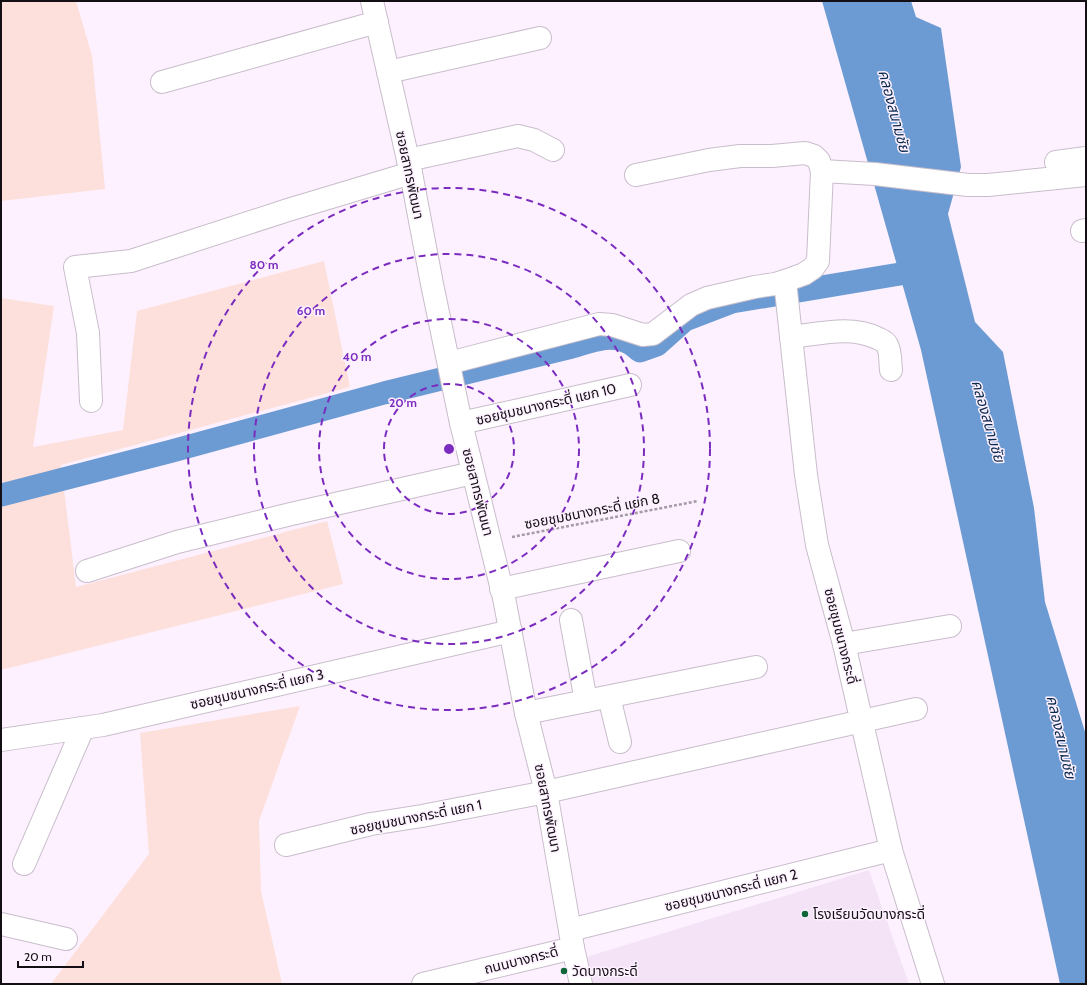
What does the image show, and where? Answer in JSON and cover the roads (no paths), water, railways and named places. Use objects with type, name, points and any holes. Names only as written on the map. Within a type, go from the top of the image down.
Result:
[{"type":"street","name":"ซอยสาทรพัฒนา","points":[[372,1],[409,167],[461,423],[511,631],[526,713],[546,792],[580,984]]},
{"type":"street","points":[[162,82],[377,22]]},
{"type":"street","points":[[388,72],[540,38]]},
{"type":"street","points":[[91,401],[88,333],[75,267],[131,261],[296,208],[409,167],[518,136],[534,140],[553,150]]},
{"type":"street","points":[[451,371],[599,324],[612,325],[643,335],[653,334],[691,305],[707,298],[755,286],[775,284],[785,288],[813,268],[818,261],[822,170],[819,161],[814,156],[805,153],[772,156],[740,156],[709,160],[636,175]]},
{"type":"street","points":[[1056,162],[1086,158]]},
{"type":"street","points":[[822,170],[875,174],[968,185],[988,185],[1086,175]]},
{"type":"street","name":"ซอยชุมชนางกระดี่","points":[[785,288],[806,475],[816,546],[844,644],[892,850],[933,984]]},
{"type":"street","points":[[791,337],[847,331],[858,331],[871,335],[883,341],[888,346],[892,370]]},
{"type":"street","name":"ซอยชุมชนางกระดี่ แยก 10","points":[[461,423],[630,385]]},
{"type":"street","points":[[87,570],[177,542],[473,472]]},
{"type":"street","points":[[501,588],[679,551]]},
{"type":"street","points":[[571,620],[586,702]]},
{"type":"street","points":[[844,644],[950,626]]},
{"type":"street","name":"ซอยชุมชนางกระดี่ แยก 3","points":[[1,740],[103,725],[511,631]]},
{"type":"street","points":[[526,713],[756,668]]},
{"type":"street","points":[[608,697],[620,742]]},
{"type":"street","name":"ซอยชุมชนางกระดี่ แยก 1","points":[[286,846],[371,824],[422,816],[546,792],[916,709]]},
{"type":"street","points":[[24,864],[83,728]]},
{"type":"street","name":"ซอยชุมชนางกระดี่ แยก 2","points":[[572,939],[892,850]]},
{"type":"street","points":[[1,924],[66,939]]},
{"type":"street","name":"ถนนบางกระดี่","points":[[423,984],[572,939]]},
{"type":"water","name":"คลองสนามชัย","points":[[822,1],[911,1],[916,17],[941,28],[961,167],[948,214],[975,322],[1003,352],[1034,508],[1045,602],[1086,735],[1086,984],[1060,984],[921,350]]},
{"type":"waterway","points":[[1,495],[172,451],[384,393],[600,339],[620,339],[631,344],[640,351],[657,345],[685,320],[732,302],[930,269]]},
{"type":"place","name":"โรงเรียนวัดบางกระดี่","points":[[805,914]]},
{"type":"place","name":"วัดบางกระดี่","points":[[564,971]]}]
